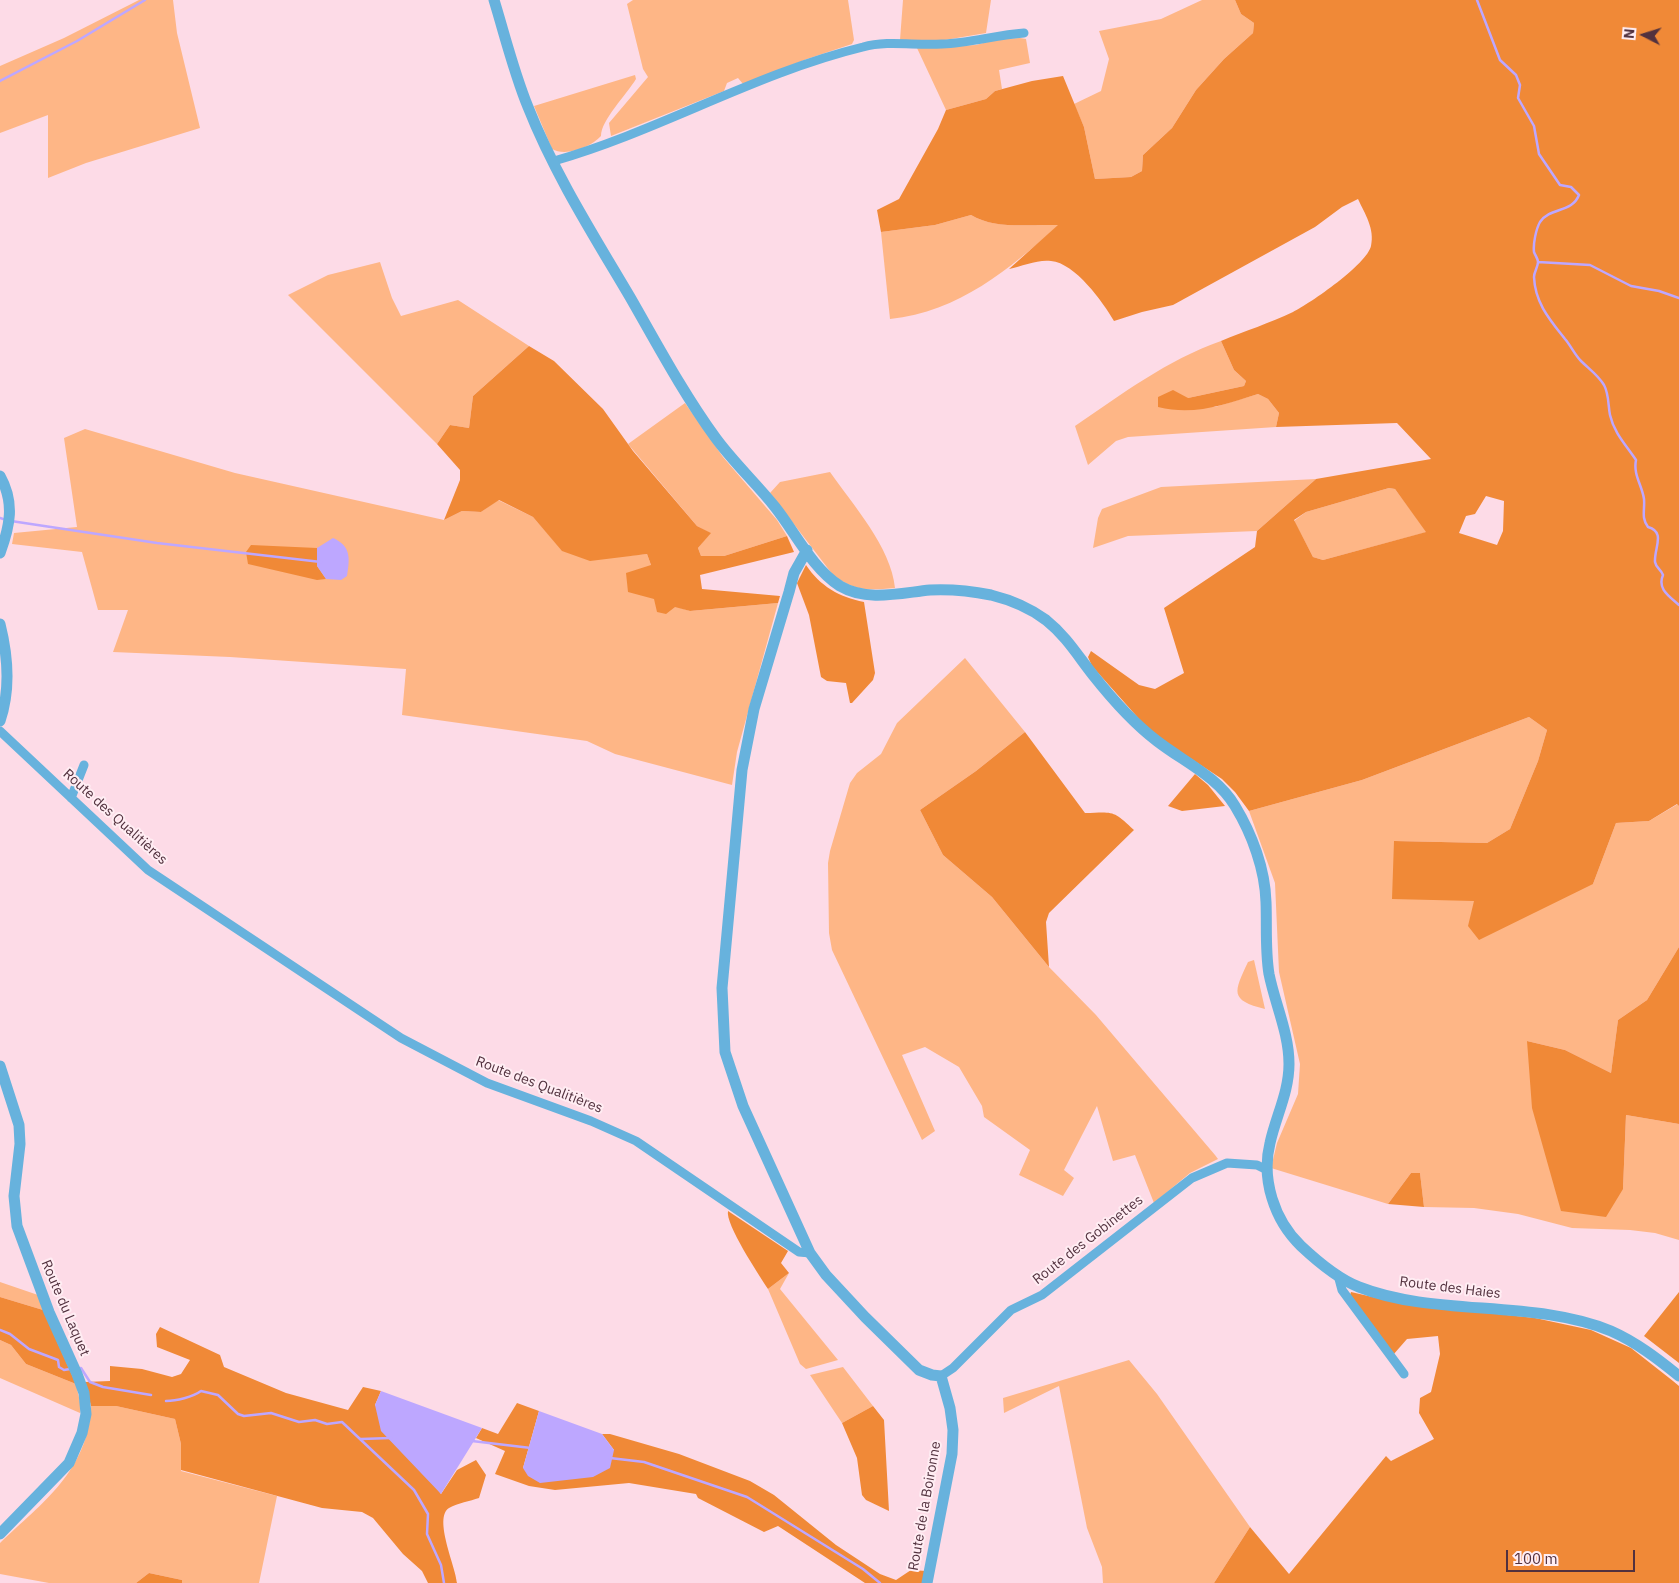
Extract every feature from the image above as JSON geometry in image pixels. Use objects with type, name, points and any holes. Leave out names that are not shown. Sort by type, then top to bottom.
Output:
[{"type":"street","points":[[494,0],[524,97],[554,161],[616,274],[702,418],[721,446],[784,518],[831,580],[853,592],[878,595],[931,590],[962,590],[998,597],[1027,608],[1062,635],[1116,703],[1140,727],[1210,778],[1228,796],[1246,825],[1261,866],[1266,897],[1268,966],[1288,1050],[1287,1087],[1271,1137],[1266,1170]]},
{"type":"street","points":[[554,161],[686,112],[771,77],[863,46],[943,44],[996,35],[1024,33]]},
{"type":"street","points":[[0,476],[5,485],[10,508],[9,527],[0,553]]},
{"type":"street","points":[[807,550],[794,573],[748,739],[736,819],[722,1008],[724,1046],[735,1084],[810,1253],[826,1275],[858,1310],[919,1370],[941,1376]]},
{"type":"street","points":[[0,721],[7,668],[1,629]]},
{"type":"street","name":"Route des Qualitières","points":[[0,731],[148,870],[401,1038],[487,1083],[624,1134],[651,1150],[799,1252],[810,1253]]},
{"type":"street","points":[[71,798],[84,764]]},
{"type":"street","name":"Route du Laquet","points":[[0,1066],[19,1125],[20,1144],[14,1196],[17,1226],[49,1312],[84,1393],[86,1414],[74,1452],[62,1472],[0,1534]]},
{"type":"street","name":"Route des Gobinettes","points":[[941,1376],[953,1368],[1011,1310],[1042,1295],[1192,1178],[1227,1163],[1257,1165],[1266,1170]]},
{"type":"street","name":"Route des Haies","points":[[1266,1170],[1275,1209],[1287,1230],[1305,1250],[1338,1276],[1362,1289],[1390,1296],[1520,1312],[1586,1323],[1611,1331],[1633,1343],[1679,1376]]},
{"type":"street","points":[[1338,1276],[1342,1290],[1404,1374]]},
{"type":"street","name":"Route de la Boironne","points":[[927,1583],[953,1438],[950,1408],[941,1376]]},
{"type":"shaded area","points":[[139,0],[173,0],[177,33],[200,128],[86,163],[48,178],[48,115],[0,133],[0,66],[64,38]]},
{"type":"shaded area","points":[[633,0],[848,0],[854,40],[852,44],[743,84],[738,78],[727,83],[724,91],[611,136],[609,123],[648,77],[643,69],[627,4]]},
{"type":"shaded area","points":[[903,0],[991,0],[986,33],[945,40],[900,40]]},
{"type":"shaded area","points":[[1202,0],[1235,0],[1241,14],[1254,23],[1253,33],[1224,59],[1196,90],[1172,128],[1143,155],[1142,171],[1131,177],[1095,179],[1084,127],[1074,104],[1101,91],[1109,59],[1099,31],[1161,19]]},
{"type":"shaded area","points":[[1235,0],[1679,0],[1679,806],[1677,804],[1649,821],[1616,823],[1593,884],[1479,940],[1468,926],[1474,901],[1392,899],[1394,841],[1487,843],[1510,829],[1538,761],[1547,730],[1529,717],[1362,780],[1249,811],[1235,792],[1222,779],[1158,737],[1140,720],[1092,666],[1088,657],[1091,651],[1139,685],[1155,689],[1184,673],[1164,608],[1255,547],[1257,531],[1316,479],[1431,459],[1397,423],[1276,427],[1279,413],[1268,399],[1258,394],[1196,410],[1158,407],[1158,397],[1173,390],[1188,398],[1244,386],[1246,381],[1234,370],[1221,341],[1293,312],[1325,292],[1360,263],[1371,246],[1372,234],[1369,222],[1358,199],[1342,207],[1315,227],[1173,305],[1114,321],[1103,304],[1079,276],[1060,263],[1041,261],[1009,269],[1058,225],[991,223],[971,215],[935,225],[881,232],[877,210],[899,199],[938,129],[946,110],[986,99],[995,91],[1032,81],[1063,76],[1084,127],[1095,179],[1131,177],[1142,171],[1143,155],[1172,128],[1196,90],[1224,59],[1253,33],[1254,23],[1241,14]],"holes":[[[1389,488],[1395,489],[1426,532],[1323,560],[1313,557],[1294,520],[1306,512]],[[1486,496],[1504,501],[1503,531],[1497,545],[1459,533],[1466,516],[1475,514]]]},
{"type":"shaded area","points":[[998,39],[1026,39],[1030,63],[999,70],[1002,89],[995,91],[986,99],[946,110],[917,48],[976,45]]},
{"type":"shaded area","points":[[635,75],[636,79],[605,122],[601,136],[597,140],[578,150],[564,152],[552,149],[534,106]]},
{"type":"shaded area","points":[[971,215],[991,223],[1059,225],[1002,272],[961,298],[915,315],[890,319],[881,232],[935,225]]},
{"type":"shaded area","points":[[380,262],[392,298],[401,316],[458,300],[529,346],[473,396],[469,428],[450,425],[437,444],[288,295],[328,275]]},
{"type":"shaded area","points":[[1221,341],[1234,370],[1246,381],[1244,386],[1188,398],[1158,397],[1215,407],[1258,394],[1268,399],[1279,413],[1276,427],[1128,437],[1116,441],[1088,465],[1075,426],[1163,368]]},
{"type":"shaded area","points":[[529,346],[554,361],[603,409],[633,451],[697,526],[711,533],[698,548],[701,556],[724,556],[787,536],[794,552],[700,575],[702,589],[780,596],[778,603],[690,611],[675,607],[666,614],[657,612],[654,599],[628,592],[626,573],[651,565],[647,554],[590,561],[562,551],[533,517],[499,500],[481,512],[462,511],[444,520],[460,480],[460,470],[437,444],[450,425],[469,428],[473,396]]},
{"type":"shaded area","points":[[685,403],[723,457],[777,520],[787,536],[724,556],[701,556],[698,548],[710,533],[697,526],[628,444]]},
{"type":"shaded area","points":[[85,429],[235,473],[444,520],[462,511],[481,512],[498,500],[533,517],[563,551],[625,556],[647,554],[651,565],[654,599],[690,611],[778,603],[737,752],[732,785],[615,754],[587,741],[402,715],[406,669],[230,657],[113,652],[128,610],[98,610],[82,552],[12,544],[14,533],[77,527],[64,438]]},
{"type":"shaded area","points":[[830,472],[860,512],[879,542],[892,573],[895,588],[862,589],[841,581],[833,575],[770,493],[780,482]]},
{"type":"shaded area","points":[[1316,479],[1257,531],[1128,536],[1093,548],[1098,518],[1102,509],[1161,487]]},
{"type":"shaded area","points":[[1389,488],[1395,489],[1427,532],[1323,560],[1313,557],[1294,521],[1306,512]]},
{"type":"shaded area","points":[[333,538],[343,545],[349,558],[347,576],[341,580],[326,579],[317,566],[317,548]]},
{"type":"shaded area","points":[[251,545],[317,548],[317,566],[326,579],[317,580],[248,564],[246,552]]},
{"type":"shaded area","points":[[806,565],[817,579],[831,590],[864,602],[875,673],[873,680],[852,703],[850,703],[846,683],[827,681],[821,677],[809,615],[797,583]]},
{"type":"shaded area","points":[[965,658],[1025,732],[976,771],[920,810],[943,855],[992,897],[1049,967],[1096,1015],[1218,1159],[1190,1173],[1154,1203],[1135,1155],[1113,1161],[1097,1106],[1064,1170],[1074,1178],[1063,1196],[1019,1175],[1030,1150],[984,1117],[982,1106],[959,1067],[925,1047],[902,1055],[935,1131],[922,1140],[832,950],[829,933],[828,863],[850,783],[857,773],[881,754],[897,723]]},
{"type":"shaded area","points":[[1529,717],[1547,730],[1538,761],[1510,829],[1487,843],[1394,841],[1593,884],[1616,823],[1649,821],[1678,804],[1679,947],[1647,1000],[1618,1020],[1611,1073],[1565,1050],[1527,1041],[1623,1189],[1626,1115],[1679,1124],[1679,1240],[1655,1233],[1630,1230],[1572,1228],[1518,1214],[1474,1208],[1424,1207],[1420,1173],[1411,1173],[1388,1204],[1271,1168],[1277,1143],[1298,1094],[1300,1064],[1279,972],[1275,883],[1249,811],[1362,780]]},
{"type":"shaded area","points":[[1025,732],[1085,813],[1102,812],[1112,814],[1122,819],[1134,830],[1049,913],[1046,922],[1049,967],[992,897],[943,855],[920,810],[976,771]]},
{"type":"shaded area","points":[[1195,774],[1208,785],[1225,806],[1182,811],[1168,806]]},
{"type":"shaded area","points":[[1679,947],[1679,1124],[1626,1115],[1623,1189],[1606,1217],[1561,1211],[1532,1108],[1527,1041],[1565,1050],[1611,1073],[1618,1020],[1647,1000]]},
{"type":"shaded area","points":[[1254,960],[1265,1009],[1245,1002],[1238,993],[1240,981],[1248,962]]},
{"type":"shaded area","points":[[1411,1173],[1420,1173],[1424,1207],[1388,1204]]},
{"type":"shaded area","points":[[728,1211],[788,1251],[781,1263],[789,1273],[768,1289],[737,1238],[728,1218]]},
{"type":"shaded area","points":[[789,1273],[780,1289],[838,1360],[806,1369],[800,1364],[768,1289]]},
{"type":"shaded area","points":[[0,1282],[38,1295],[43,1310],[0,1297]]},
{"type":"shaded area","points":[[1351,1292],[1403,1304],[1535,1318],[1591,1330],[1631,1348],[1679,1386],[1679,1583],[1214,1583],[1250,1527],[1289,1574],[1386,1456],[1391,1461],[1434,1439],[1419,1413],[1420,1398],[1431,1392],[1440,1354],[1438,1336],[1407,1339],[1393,1355],[1349,1298]]},
{"type":"shaded area","points":[[1679,1292],[1679,1363],[1644,1336]]},
{"type":"shaded area","points":[[0,1297],[43,1310],[76,1384],[26,1364],[11,1345],[0,1340]]},
{"type":"shaded area","points":[[160,1327],[220,1355],[224,1367],[286,1393],[348,1410],[363,1387],[381,1391],[375,1405],[441,1494],[457,1470],[476,1460],[486,1475],[479,1498],[449,1508],[445,1513],[443,1522],[457,1583],[428,1583],[422,1571],[403,1554],[373,1518],[362,1512],[322,1508],[181,1470],[181,1444],[175,1419],[116,1406],[91,1406],[85,1382],[110,1381],[110,1366],[142,1369],[172,1377],[181,1374],[190,1360],[157,1347],[156,1334]]},
{"type":"shaded area","points":[[0,1340],[11,1345],[26,1364],[76,1384],[80,1402],[80,1413],[0,1378]]},
{"type":"shaded area","points":[[1129,1360],[1157,1394],[1250,1527],[1214,1583],[1103,1583],[1102,1567],[1087,1528],[1059,1386],[1004,1413],[1003,1398]]},
{"type":"shaded area","points":[[843,1367],[873,1406],[842,1423],[810,1375]]},
{"type":"shaded area","points":[[381,1391],[482,1428],[441,1494],[381,1431],[375,1405]]},
{"type":"shaded area","points":[[517,1403],[539,1411],[523,1468],[614,1450],[602,1434],[610,1434],[679,1454],[750,1481],[774,1495],[836,1545],[880,1574],[896,1580],[911,1570],[926,1571],[923,1583],[865,1583],[778,1526],[764,1532],[698,1498],[696,1494],[629,1483],[555,1490],[529,1486],[495,1474],[505,1451],[476,1438],[482,1428],[498,1434]]},
{"type":"shaded area","points":[[91,1406],[116,1406],[175,1419],[181,1444],[181,1471],[277,1496],[259,1583],[182,1583],[182,1580],[149,1573],[136,1583],[49,1583],[0,1574],[0,1543],[47,1499],[72,1467],[82,1449],[88,1429]]},
{"type":"shaded area","points":[[873,1406],[884,1420],[889,1511],[866,1500],[862,1495],[857,1458],[842,1423]]},
{"type":"shaded area","points":[[539,1411],[602,1434],[614,1450],[610,1468],[593,1477],[540,1483],[528,1476],[523,1468]]},
{"type":"shaded area","points":[[149,1573],[182,1580],[182,1583],[136,1583]]},
{"type":"waterway","points":[[0,81],[77,41],[145,0]]},
{"type":"waterway","points":[[1477,0],[1500,60],[1516,75],[1520,85],[1518,98],[1534,126],[1539,154],[1560,185],[1571,187],[1579,195],[1571,205],[1549,214],[1540,222],[1535,237],[1534,249],[1538,260],[1534,277],[1537,295],[1544,311],[1579,359],[1599,378],[1606,388],[1614,428],[1636,460],[1637,475],[1644,499],[1645,520],[1648,527],[1657,533],[1658,541],[1655,562],[1663,575],[1663,588],[1679,605]]},
{"type":"waterway","points":[[1538,262],[1590,265],[1631,286],[1659,291],[1679,298]]},
{"type":"waterway","points":[[0,518],[6,520]]},
{"type":"waterway","points":[[11,521],[157,543],[321,562]]},
{"type":"waterway","points":[[0,1330],[10,1334],[29,1349],[58,1360],[59,1367],[64,1370],[70,1369]]},
{"type":"waterway","points":[[78,1369],[81,1368],[90,1382],[103,1387],[151,1395]]},
{"type":"waterway","points":[[166,1401],[184,1398],[201,1391],[218,1395],[238,1414],[244,1416],[271,1413],[299,1422],[315,1420],[327,1424],[342,1422],[414,1490],[428,1514],[427,1534],[441,1565],[444,1583]]},
{"type":"waterway","points":[[361,1439],[391,1438]]},
{"type":"waterway","points":[[472,1441],[531,1448]]},
{"type":"waterway","points":[[610,1458],[644,1462],[747,1497],[863,1569],[880,1583]]}]
